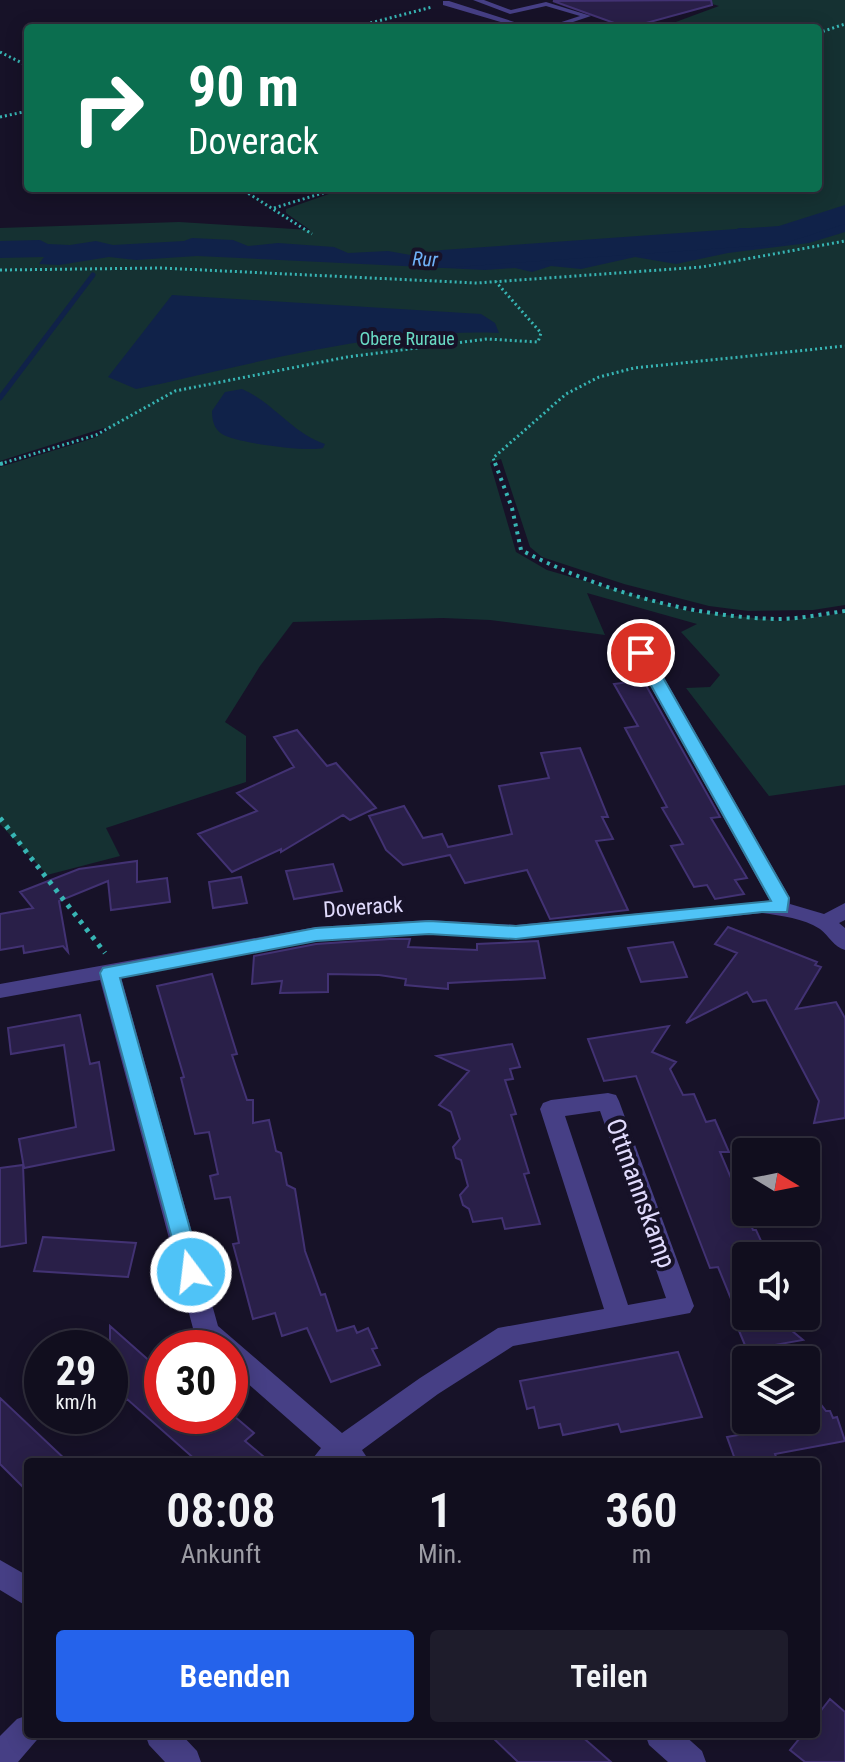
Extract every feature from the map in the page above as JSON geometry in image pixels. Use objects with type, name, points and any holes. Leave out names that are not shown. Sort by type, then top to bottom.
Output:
[{"type":"street","points":[[641,653],[780,898],[780,908]]},
{"type":"street","name":"Doverack","points":[[0,991],[316,934],[429,927],[516,932],[762,906],[803,913],[825,923]]},
{"type":"street","points":[[845,910],[825,923],[845,943]]},
{"type":"street","points":[[114,972],[206,1330]]},
{"type":"street","name":"Ottmannskamp","points":[[340,1457],[507,1336],[619,1317],[681,1306],[608,1101],[551,1109],[619,1317]]},
{"type":"street","points":[[248,1369],[340,1457]]},
{"type":"street","points":[[0,1573],[24,1590]]},
{"type":"street","points":[[0,1758],[24,1734]]},
{"type":"street","points":[[164,1738],[186,1762]]},
{"type":"street","points":[[664,1738],[691,1762]]},
{"type":"lane","points":[[446,3],[456,0]]},
{"type":"lane","points":[[477,0],[510,12],[546,4],[587,16],[560,24]]},
{"type":"lane","points":[[446,3],[516,24]]},
{"type":"path","points":[[366,24],[446,3]]},
{"type":"path","points":[[822,32],[845,24]]},
{"type":"path","points":[[0,52],[24,64]]},
{"type":"path","points":[[0,117],[24,112]]},
{"type":"path","points":[[247,192],[312,234]]},
{"type":"path","points":[[273,208],[326,192]]},
{"type":"path","points":[[0,270],[161,268],[362,280],[496,282],[702,267],[845,241]]},
{"type":"path","points":[[0,464],[96,435],[175,391],[376,353],[487,339],[538,342],[541,333],[496,282]]},
{"type":"path","points":[[845,346],[634,368],[599,377],[566,394],[493,458],[512,508],[521,550],[550,567],[669,603],[734,615],[780,619],[845,611]]},
{"type":"path","points":[[0,818],[114,972]]},
{"type":"green space","name":"Obere Ruraue","points":[[698,0],[845,0],[845,605],[813,610],[748,611],[709,606],[624,584],[542,557],[530,547],[501,459],[490,463],[516,552],[547,570],[689,611],[782,621],[845,613],[845,785],[769,796],[686,688],[710,687],[720,675],[681,632],[697,624],[587,593],[605,635],[490,620],[443,618],[293,622],[260,666],[225,722],[246,736],[246,782],[106,828],[120,856],[47,875],[0,824],[0,467],[94,438],[110,429],[104,428],[0,461],[0,228],[179,222],[310,230],[286,213],[286,209],[335,192],[822,192],[822,24],[673,23],[719,6]]},
{"type":"water","points":[[845,212],[845,232],[809,243],[728,253],[676,264],[635,257],[581,269],[551,266],[532,272],[515,268],[485,270],[197,256],[136,260],[109,257],[59,265],[39,264],[44,257],[0,258],[0,241],[40,240],[48,244],[70,245],[96,241],[113,245],[192,238],[233,240],[248,246],[278,243],[334,247],[348,253],[388,251],[416,256],[488,253],[535,257],[723,236],[739,228],[777,228]]},
{"type":"water","points":[[172,295],[481,314],[495,323],[499,333],[407,336],[362,342],[136,389],[108,377]]},
{"type":"water","points":[[242,389],[303,433],[325,444],[323,448],[272,446],[222,434],[214,424],[212,411],[225,392]]},
{"type":"building","points":[[711,0],[712,5],[643,24],[617,24],[553,1]]},
{"type":"building","points":[[643,680],[720,817],[711,818],[747,878],[735,880],[744,894],[715,899],[707,885],[694,887],[671,846],[683,844],[662,808],[667,807],[625,728],[638,726],[614,684]]},
{"type":"building","points":[[297,730],[327,766],[336,763],[376,808],[350,820],[343,815],[281,852],[281,849],[232,872],[198,834],[257,811],[237,793],[294,767],[274,737]]},
{"type":"building","points":[[580,748],[608,817],[602,817],[613,839],[596,841],[628,910],[550,919],[527,870],[465,883],[450,855],[403,865],[386,850],[369,816],[404,806],[423,838],[442,834],[448,847],[512,834],[499,786],[549,778],[541,753]]},
{"type":"building","points":[[137,861],[137,882],[167,878],[170,902],[111,910],[108,881],[59,901],[68,952],[63,946],[24,953],[23,946],[0,950],[0,914],[33,908],[20,892],[79,869]]},
{"type":"building","points":[[333,864],[342,891],[294,899],[286,871]]},
{"type":"building","points":[[241,877],[247,903],[213,908],[209,882]]},
{"type":"building","points":[[728,927],[817,962],[815,965],[821,967],[796,1009],[836,1002],[845,1018],[845,1118],[814,1123],[819,1101],[766,1000],[753,1002],[747,992],[686,1023],[737,953],[715,944]]},
{"type":"building","points":[[410,939],[408,947],[477,950],[477,944],[538,941],[545,978],[448,983],[448,989],[405,985],[406,979],[379,975],[328,974],[328,992],[280,993],[282,981],[252,984],[254,956],[316,944]]},
{"type":"building","points":[[673,942],[687,977],[641,982],[628,948]]},
{"type":"building","points":[[212,974],[237,1054],[232,1055],[247,1100],[253,1100],[253,1123],[269,1120],[276,1151],[281,1153],[287,1185],[295,1189],[305,1251],[321,1295],[325,1294],[337,1331],[354,1326],[357,1333],[368,1328],[377,1348],[372,1349],[380,1365],[331,1382],[307,1328],[282,1336],[275,1313],[253,1319],[233,1244],[239,1243],[230,1197],[215,1199],[210,1176],[218,1174],[209,1132],[195,1134],[181,1078],[184,1077],[157,986]]},
{"type":"building","points":[[80,1015],[90,1064],[99,1062],[114,1150],[24,1168],[19,1139],[76,1127],[64,1045],[11,1054],[8,1028]]},
{"type":"building","points":[[669,1026],[652,1052],[676,1062],[670,1069],[683,1095],[694,1094],[706,1122],[715,1120],[729,1152],[720,1152],[732,1180],[732,1226],[751,1226],[762,1242],[732,1242],[732,1301],[718,1267],[710,1268],[636,1076],[604,1081],[588,1039]]},
{"type":"building","points":[[512,1044],[520,1067],[510,1069],[513,1079],[505,1080],[516,1114],[511,1115],[529,1173],[524,1174],[540,1224],[505,1229],[502,1218],[473,1222],[469,1209],[463,1205],[460,1195],[468,1186],[461,1160],[456,1158],[453,1147],[460,1139],[451,1112],[439,1105],[469,1071],[437,1056]]},
{"type":"building","points":[[23,1165],[26,1243],[0,1247],[0,1168]]},
{"type":"building","points":[[43,1237],[136,1243],[128,1277],[34,1271]]},
{"type":"building","points":[[739,1330],[791,1330],[803,1340],[769,1346],[745,1346]]},
{"type":"building","points":[[128,1342],[144,1356],[144,1414],[128,1400]]},
{"type":"building","points":[[678,1352],[702,1417],[621,1432],[618,1424],[563,1435],[560,1424],[539,1428],[534,1407],[527,1409],[520,1381]]},
{"type":"building","points":[[0,1398],[24,1421],[24,1434],[38,1434],[64,1458],[24,1458],[24,1488],[0,1464]]},
{"type":"building","points":[[820,1403],[833,1418],[837,1417],[845,1441],[775,1454],[776,1458],[735,1458],[727,1437],[744,1434],[820,1434]]},
{"type":"building","points":[[248,1428],[254,1433],[245,1441],[265,1458],[193,1458],[166,1434],[248,1434]]},
{"type":"building","points":[[830,1699],[845,1712],[845,1762],[805,1762],[790,1750],[800,1738],[820,1738],[820,1712]]},
{"type":"building","points":[[493,1738],[584,1738],[611,1762],[518,1762]]},
{"type":"waterway","name":"Rur","points":[[442,259],[782,235],[845,214]]},
{"type":"waterway","points":[[0,398],[93,275]]},
{"type":"route","points":[[191,1272],[109,973],[316,934],[429,927],[516,932],[762,906],[780,908],[780,898],[641,653]]}]
